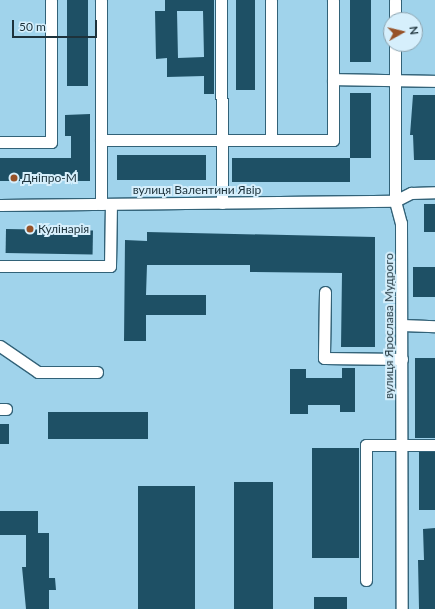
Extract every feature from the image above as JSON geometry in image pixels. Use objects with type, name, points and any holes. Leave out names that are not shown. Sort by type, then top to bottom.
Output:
[{"type":"street","points":[[0,142],[51,142],[51,0]]},
{"type":"street","points":[[0,266],[110,266],[101,140],[101,0]]},
{"type":"street","points":[[221,0],[222,203]]},
{"type":"street","points":[[271,0],[271,140]]},
{"type":"street","points":[[101,140],[333,140],[333,0]]},
{"type":"street","points":[[395,0],[395,12]]},
{"type":"street","name":"вулиця Ярослава Мудрого","points":[[395,52],[395,201],[402,223],[402,609]]},
{"type":"street","points":[[332,79],[435,81]]},
{"type":"street","points":[[395,201],[411,192],[435,192]]},
{"type":"street","name":"вулиця Валентини Явір","points":[[0,205],[395,201]]},
{"type":"street","points":[[325,292],[324,358],[402,359]]},
{"type":"street","points":[[402,325],[435,326]]},
{"type":"street","points":[[0,346],[38,372],[97,372]]},
{"type":"street","points":[[366,580],[366,445],[435,445]]},
{"type":"building","points":[[67,0],[88,0],[88,86],[67,86]]},
{"type":"building","points":[[165,0],[214,0],[214,94],[204,94],[204,76],[167,77],[167,58],[156,59],[155,11],[165,11]],"holes":[[[177,11],[203,11],[204,57],[178,58]]]},
{"type":"building","points":[[236,0],[255,0],[255,90],[236,90]]},
{"type":"building","points":[[350,0],[371,0],[371,62],[350,62]]},
{"type":"building","points":[[350,93],[371,93],[371,158],[350,158]]},
{"type":"building","points":[[413,95],[435,95],[435,160],[414,160],[413,135],[410,135]]},
{"type":"building","points":[[90,114],[90,181],[0,181],[0,158],[71,158],[71,136],[65,136],[65,115]]},
{"type":"building","points":[[117,155],[206,155],[206,180],[117,180]]},
{"type":"building","points":[[232,158],[350,158],[350,182],[232,182]]},
{"type":"building","points":[[424,204],[435,204],[435,232],[424,232]]},
{"type":"building","points":[[6,229],[93,231],[93,255],[6,253]]},
{"type":"building","points":[[147,232],[375,237],[375,347],[341,347],[342,273],[250,272],[250,265],[147,265],[146,295],[206,295],[206,315],[146,315],[146,341],[124,341],[125,240],[147,241]]},
{"type":"building","points":[[413,267],[435,267],[435,297],[413,297]]},
{"type":"building","points":[[415,358],[435,358],[435,438],[415,438]]},
{"type":"building","points":[[342,368],[355,368],[355,412],[340,412],[340,405],[308,405],[308,414],[290,414],[290,369],[306,369],[306,378],[342,378]]},
{"type":"building","points":[[48,412],[148,412],[148,439],[48,439]]},
{"type":"building","points":[[0,424],[9,424],[9,444],[0,444]]},
{"type":"building","points":[[312,448],[359,448],[359,558],[312,558]]},
{"type":"building","points":[[419,452],[435,452],[435,510],[419,510]]},
{"type":"building","points":[[234,482],[273,482],[273,609],[234,609]]},
{"type":"building","points":[[138,486],[195,486],[195,609],[138,609]]},
{"type":"building","points":[[0,511],[38,511],[38,533],[49,533],[49,578],[55,578],[56,590],[49,590],[49,609],[26,609],[22,567],[26,567],[26,535],[0,535]]},
{"type":"building","points":[[435,528],[435,609],[419,609],[418,560],[424,560],[423,529]]},
{"type":"building","points":[[314,597],[347,597],[347,609],[314,609]]},
{"type":"place","name":"Дніпро-М","points":[[14,178]]},
{"type":"place","name":"Кулінарія","points":[[30,229]]}]
